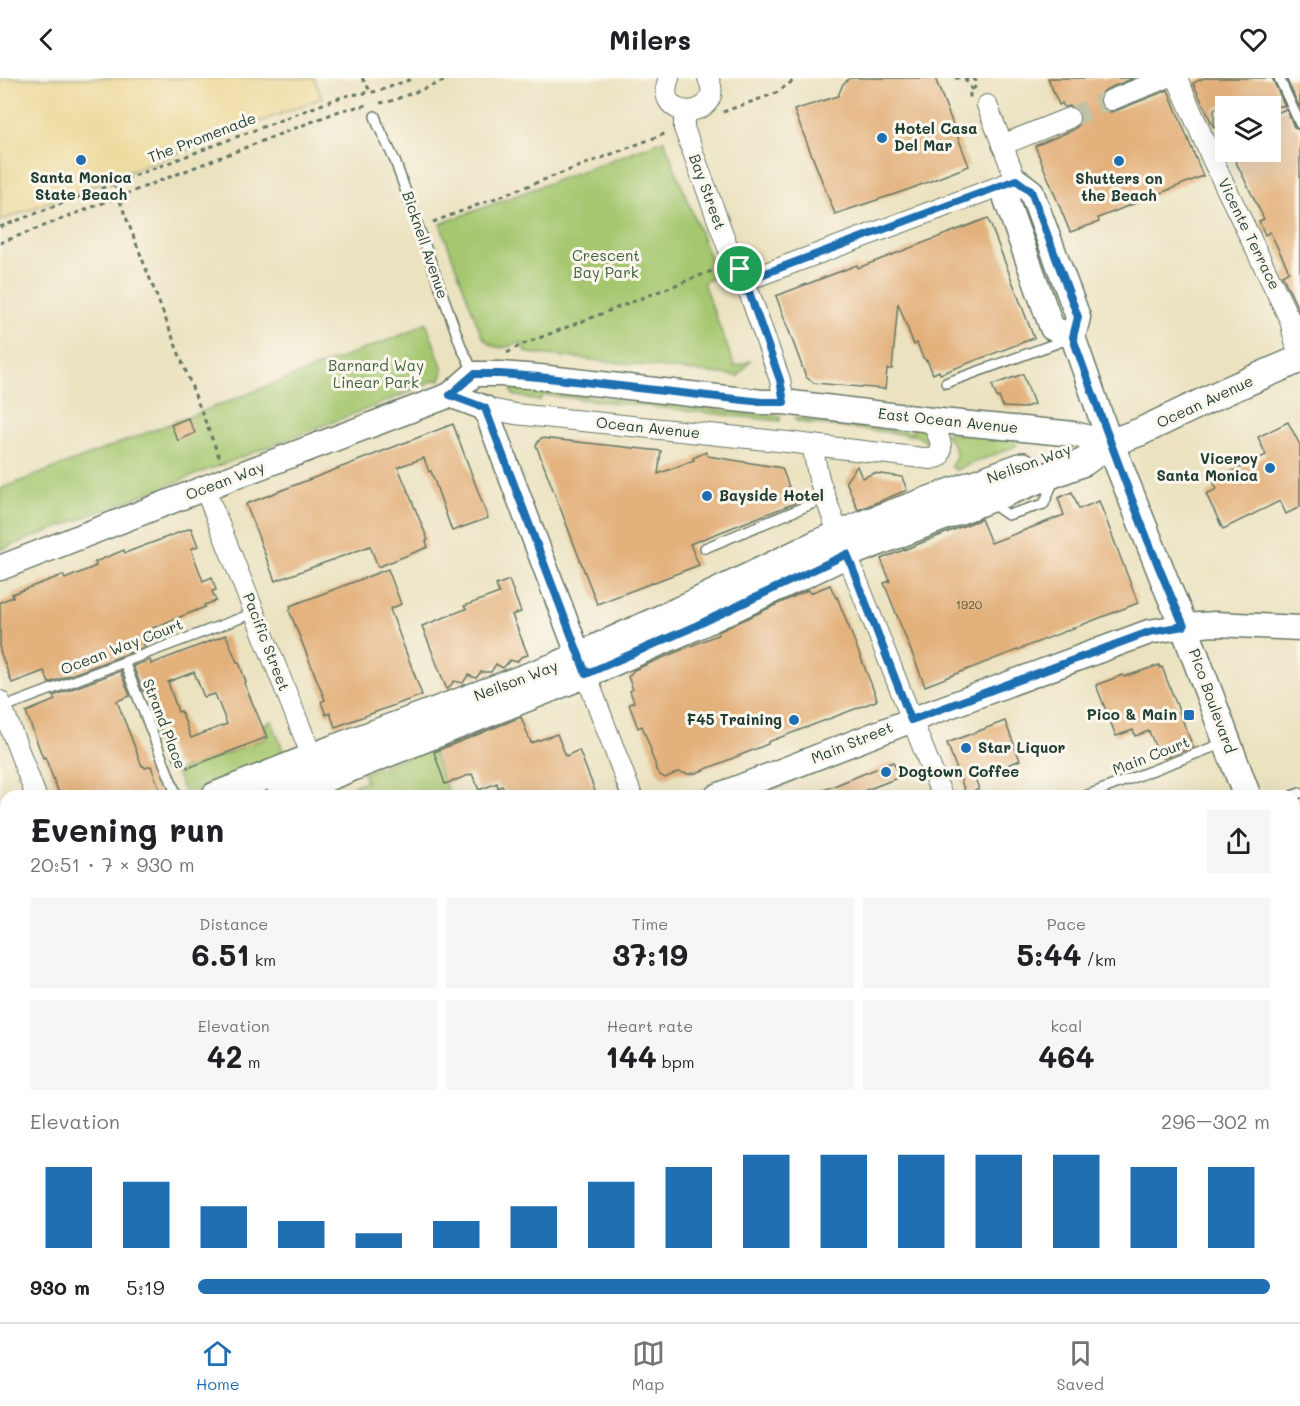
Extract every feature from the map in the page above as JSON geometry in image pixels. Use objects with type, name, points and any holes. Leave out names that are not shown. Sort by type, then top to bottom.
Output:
[{"type":"main road","name":"Ocean Avenue","points":[[1110,443],[1140,432],[1300,359]]},
{"type":"main road","name":"Neilson Way","points":[[843,544],[987,499],[1084,462],[1110,443]]},
{"type":"main road","name":"Neilson Way","points":[[292,790],[317,777],[583,666],[691,628],[843,544],[869,522],[1078,446],[1110,443]]},
{"type":"main road","name":"Pico Boulevard","points":[[1110,443],[1184,626],[1245,790]]},
{"type":"main road","name":"Neilson Way","points":[[247,790],[317,777]]},
{"type":"street","points":[[669,78],[666,84],[668,99],[672,105],[684,112],[699,109],[710,98],[711,83],[708,78]]},
{"type":"street","points":[[1111,100],[1166,78]]},
{"type":"street","name":"Vicente Terrace","points":[[1177,78],[1213,161],[1290,320],[1300,359]]},
{"type":"street","name":"Pico Boulevard","points":[[987,105],[1016,180],[1031,191],[1078,317],[1073,337],[1110,443]]},
{"type":"street","name":"Bay Street","points":[[684,112],[684,128],[731,256],[749,279],[780,380],[784,402]]},
{"type":"street","points":[[1002,144],[1069,118]]},
{"type":"street","points":[[749,279],[1016,180]]},
{"type":"street","points":[[1016,180],[1006,199],[1052,328],[1073,337]]},
{"type":"street","points":[[1031,270],[1057,260]]},
{"type":"street","points":[[474,374],[539,377],[762,402],[784,402]]},
{"type":"street","name":"Ocean Way","points":[[0,568],[450,395],[474,374]]},
{"type":"street","points":[[450,395],[485,408],[630,790]]},
{"type":"street","name":"East Ocean Avenue","points":[[784,402],[1074,434],[1110,443]]},
{"type":"street","name":"Ocean Avenue","points":[[485,408],[515,414],[931,459],[939,456],[942,450],[931,420]]},
{"type":"street","points":[[812,445],[819,479],[843,544],[940,790]]},
{"type":"street","name":"Pacific Street","points":[[205,489],[317,777]]},
{"type":"street","name":"Main Street","points":[[732,790],[911,720],[1149,632],[1184,626],[1216,624],[1300,628]]},
{"type":"street","points":[[1,704],[34,790]]},
{"type":"lane","points":[[1279,78],[1300,124]]},
{"type":"lane","name":"Bicknell Avenue","points":[[375,116],[393,154],[462,349],[474,374]]},
{"type":"lane","points":[[946,383],[1073,337]]},
{"type":"lane","points":[[705,548],[826,498]]},
{"type":"lane","name":"Ocean Way Court","points":[[1,704],[15,704],[254,613]]},
{"type":"lane","name":"Strand Place","points":[[124,662],[175,790]]},
{"type":"lane","name":"Main Court","points":[[1102,790],[1227,742]]},
{"type":"path","points":[[362,78],[371,92]]},
{"type":"path","name":"The Promenade","points":[[0,227],[344,96],[388,88],[414,78]]},
{"type":"path","points":[[0,243],[342,110],[391,101],[452,78]]},
{"type":"path","points":[[717,114],[776,93],[797,78]]},
{"type":"path","points":[[955,78],[976,81],[976,86],[969,96],[970,99],[987,105]]},
{"type":"path","points":[[964,79],[972,90]]},
{"type":"path","points":[[433,222],[669,132]]},
{"type":"path","points":[[114,184],[221,463]]},
{"type":"path","points":[[506,354],[521,345],[717,269]]},
{"type":"green space","name":"Crescent Bay Park","points":[[664,140],[717,276],[703,283],[735,367],[750,361],[739,376],[529,353],[525,351],[521,342],[509,347],[499,347],[485,340],[440,224]]},
{"type":"green space","name":"Barnard Way Linear Park","points":[[426,322],[443,369],[441,380],[435,380],[395,398],[0,550],[0,489],[409,332]]},
{"type":"green space","points":[[511,388],[780,416],[780,421],[544,395],[539,401],[513,395]]},
{"type":"green space","points":[[795,418],[913,432],[914,425],[927,432],[933,447],[931,450],[921,450],[927,443],[918,436],[798,422]]},
{"type":"green space","points":[[944,433],[1015,437],[1016,446],[955,470],[951,466],[956,456],[955,448]]},
{"type":"green space","points":[[272,721],[283,750],[279,760],[198,790],[183,790],[177,775],[182,768],[187,766],[188,768],[241,748],[241,745],[252,741],[253,743],[267,738],[263,725]]},
{"type":"green space","points":[[431,748],[448,790],[350,790],[349,788],[366,781],[363,773]]},
{"type":"sand","name":"Santa Monica State Beach","points":[[0,78],[314,78],[322,98],[0,221]]},
{"type":"building","name":"Hotel Casa Del Mar","points":[[850,78],[935,78],[969,166],[835,214],[794,110],[838,96],[843,84]]},
{"type":"building","name":"Shutters on the Beach","points":[[1048,78],[1134,78],[1101,93],[1100,105],[1104,110],[1110,112],[1168,90],[1203,176],[1098,218],[1099,222],[1070,232],[1035,146],[1073,130],[1079,125],[1081,119],[1076,108],[1064,107],[1062,103],[1059,105]]},
{"type":"building","points":[[1204,78],[1272,78],[1280,96],[1215,96],[1214,128],[1193,83]]},
{"type":"building","points":[[1286,78],[1300,78],[1300,108]]},
{"type":"building","points":[[1286,109],[1294,127],[1300,131],[1300,313],[1282,275],[1289,271],[1270,232],[1265,235],[1259,221],[1264,219],[1236,162],[1281,162],[1281,111]]},
{"type":"building","points":[[988,218],[1034,338],[940,374],[939,371],[933,374],[917,343],[914,345],[898,303],[892,369],[887,369],[885,389],[814,383],[806,377],[776,296],[857,265],[858,268]]},
{"type":"building","points":[[1023,374],[1034,404],[1023,408],[1003,407],[992,385]]},
{"type":"building","points":[[188,418],[195,433],[178,441],[171,425]]},
{"type":"building","name":"Viceroy Santa Monica","points":[[1288,422],[1300,445],[1300,507],[1286,514],[1280,501],[1223,529],[1206,494],[1217,489],[1213,481],[1266,455],[1258,437]]},
{"type":"building","points":[[453,424],[488,518],[452,531],[431,471],[429,472],[424,458],[398,467],[428,540],[426,541],[428,547],[378,567],[370,546],[275,581],[246,504]]},
{"type":"building","points":[[541,438],[661,451],[658,474],[694,460],[693,458],[706,452],[708,456],[782,468],[795,503],[690,544],[699,565],[597,604],[536,445]]},
{"type":"building","points":[[857,466],[862,478],[874,473],[902,477],[907,490],[858,510],[846,481]]},
{"type":"building","points":[[1072,492],[1079,509],[1099,501],[1138,603],[925,686],[884,583],[890,581],[881,559],[981,519],[991,543],[1064,515],[1058,498]]},
{"type":"building","points":[[191,528],[198,546],[191,549],[203,581],[212,577],[216,590],[212,591],[216,601],[150,629],[153,636],[142,640],[145,647],[49,683],[44,671],[12,683],[0,651],[0,602],[13,597],[12,594],[63,575],[65,579],[96,566],[95,562],[124,550],[125,553]]},
{"type":"building","points":[[388,569],[401,604],[390,609],[422,695],[335,727],[330,713],[326,715],[321,702],[325,700],[289,610],[290,606]]},
{"type":"building","points":[[509,580],[521,612],[512,615],[528,655],[521,657],[517,662],[510,660],[503,668],[496,664],[491,672],[481,672],[476,678],[468,675],[463,683],[454,681],[447,690],[422,626],[466,609],[464,606],[499,593],[496,585]]},
{"type":"building","points":[[830,585],[837,597],[876,701],[768,742],[768,744],[696,773],[678,772],[665,778],[660,775],[656,770],[642,726],[638,728],[629,704],[634,702],[630,691],[633,689],[628,677],[634,670],[719,634],[718,632],[808,590],[810,593]]},
{"type":"building","points":[[226,635],[237,662],[239,662],[246,682],[244,683],[267,737],[188,768],[187,766],[182,768],[179,763],[176,764],[163,731],[161,731],[147,690],[143,691],[133,666],[150,660],[151,664]],"holes":[[[194,672],[204,697],[215,694],[227,724],[191,738],[181,711],[178,712],[168,682]]]},
{"type":"building","points":[[1159,665],[1160,668],[1162,667],[1193,747],[1164,758],[1159,756],[1149,731],[1135,736],[1133,730],[1116,736],[1096,685]]},
{"type":"building","points":[[120,671],[130,696],[117,701],[142,766],[145,768],[151,766],[160,790],[58,790],[26,712],[55,700],[53,696]]},
{"type":"building","points":[[521,717],[531,743],[557,734],[566,756],[579,750],[595,790],[504,790],[502,786],[498,788],[497,783],[479,790],[472,774],[445,784],[434,752]]},
{"type":"building","points":[[1005,721],[1020,760],[975,778],[979,789],[965,790],[947,743]]},
{"type":"building","points":[[893,762],[900,777],[867,790],[824,790]]},
{"type":"tunnel","points":[[1069,118],[1111,100]]},
{"type":"place","name":"Hotel Casa Del Mar","points":[[882,138]]},
{"type":"place","name":"Santa Monica State Beach","points":[[81,160]]},
{"type":"place","name":"Shutters on the Beach","points":[[1119,161]]},
{"type":"place","name":"Viceroy Santa Monica","points":[[1270,468]]},
{"type":"place","name":"Bayside Hotel","points":[[707,496]]},
{"type":"place","name":"Pico & Main","points":[[1189,715]]},
{"type":"place","name":"F45 Training","points":[[794,720]]},
{"type":"place","name":"Star Liquor","points":[[966,748]]},
{"type":"place","name":"Dogtown Coffee","points":[[886,772]]},
{"type":"route","points":[[1016,180],[1031,191],[1078,317],[1073,337],[1075,344],[1110,443],[1184,626],[1149,632],[911,720],[847,554],[691,628],[586,674],[485,408],[450,395],[474,374],[500,374],[762,402],[784,402],[780,380],[749,292],[741,291],[735,286],[735,274],[740,269],[751,268],[758,276],[1016,180]]}]
